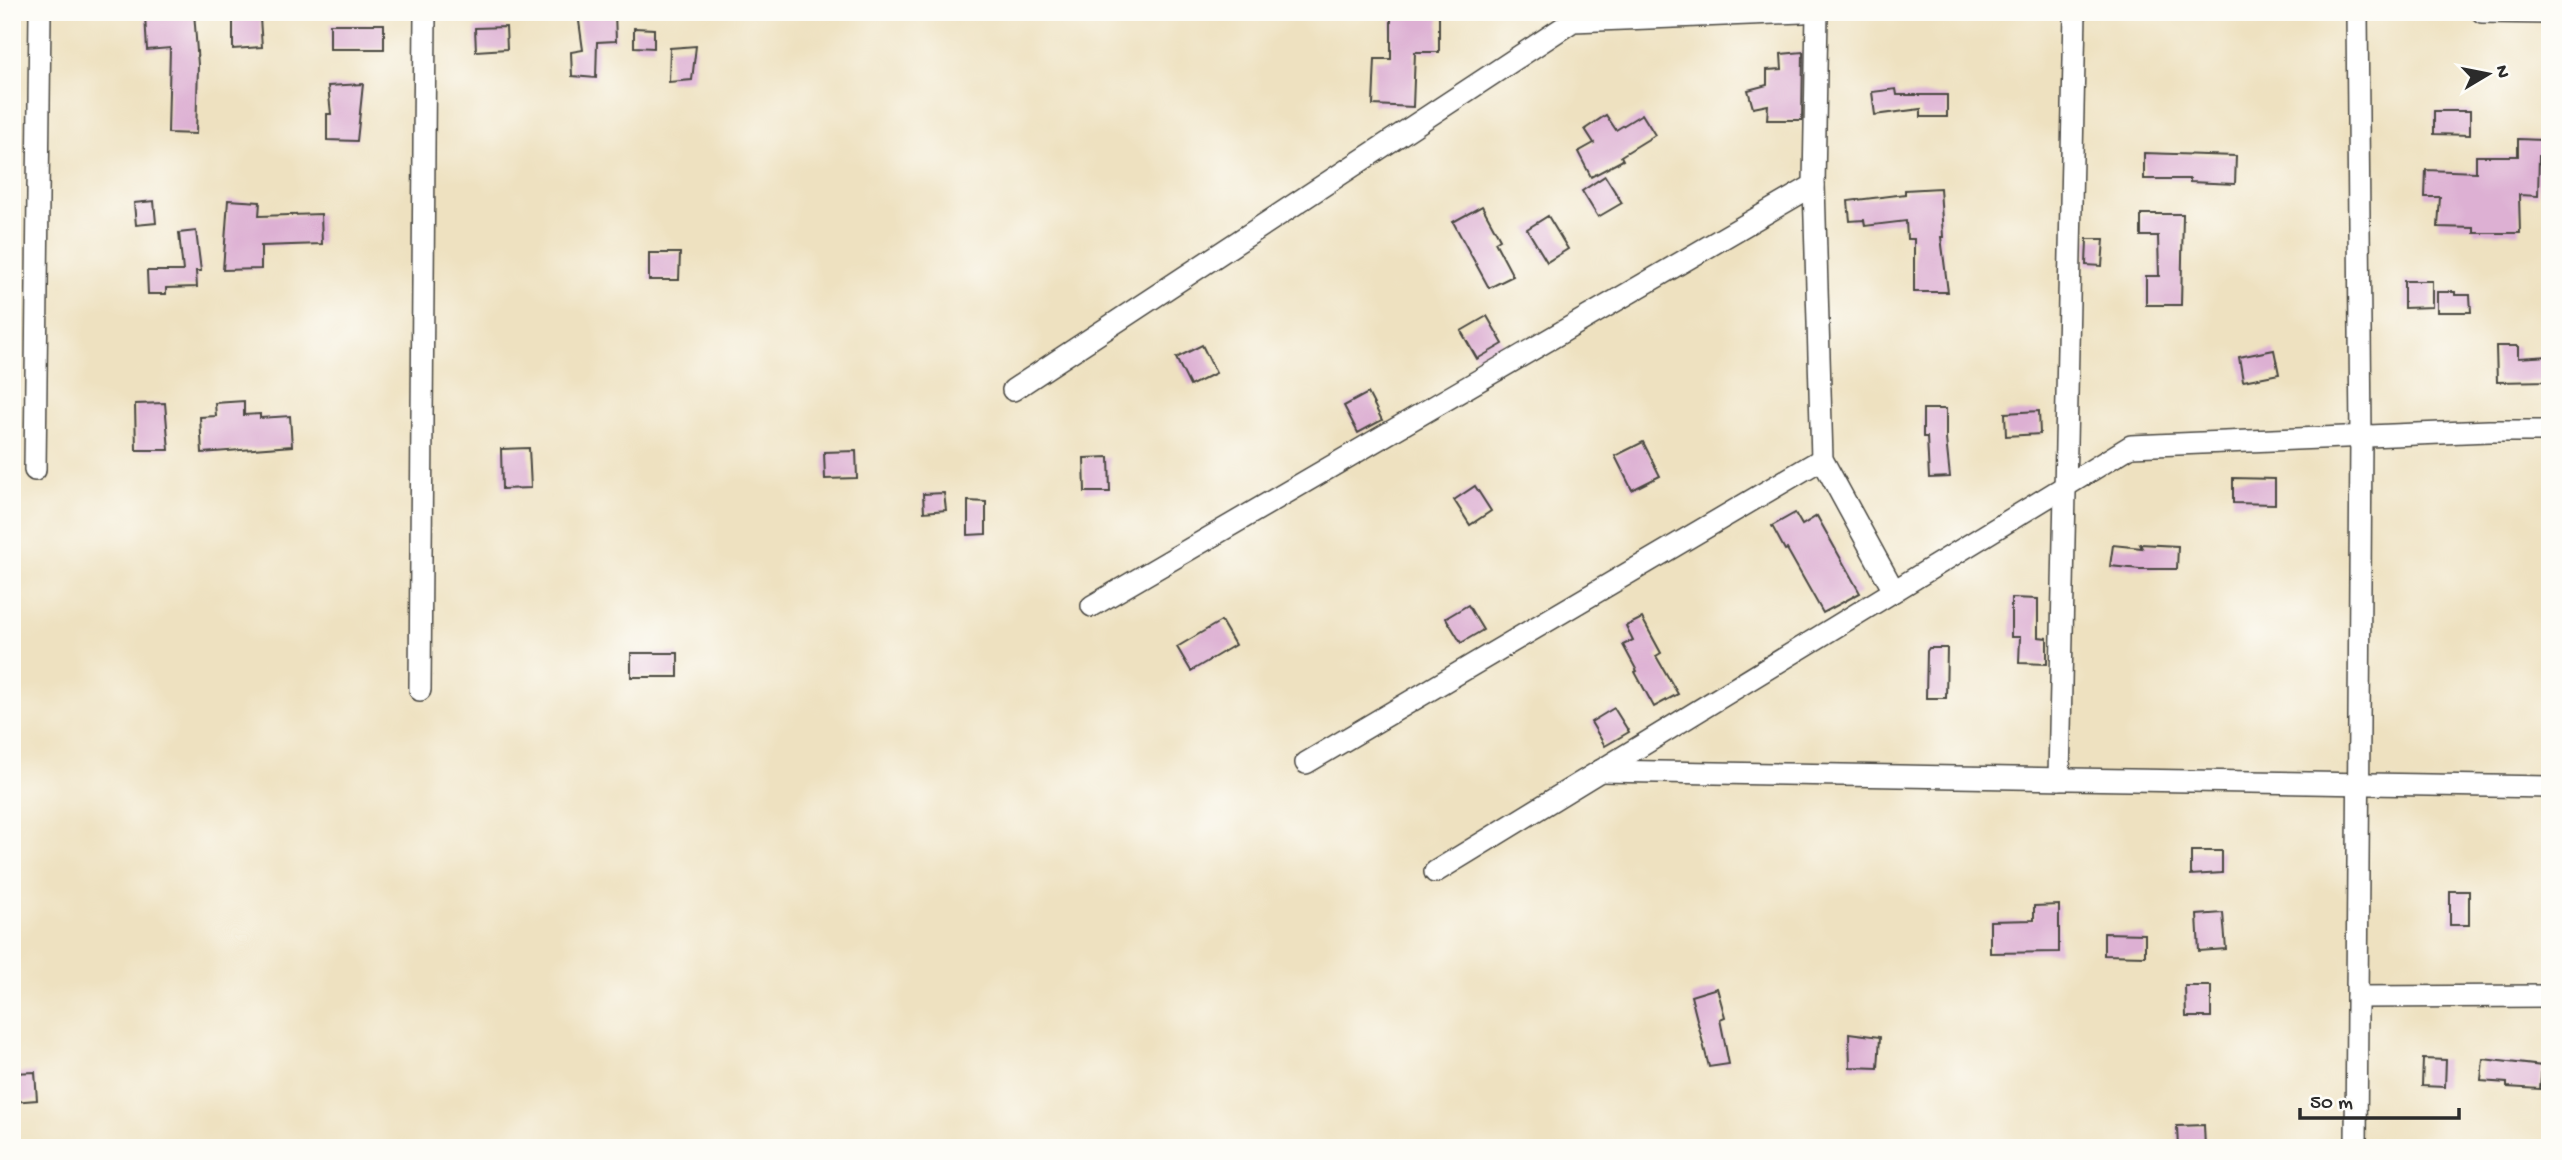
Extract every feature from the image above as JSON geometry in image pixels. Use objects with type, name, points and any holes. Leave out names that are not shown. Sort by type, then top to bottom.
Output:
[{"type":"street","points":[[35,470],[40,12]]},
{"type":"street","points":[[419,690],[425,12]]},
{"type":"street","points":[[1013,390],[1573,17],[1803,12]]},
{"type":"street","points":[[1817,12],[1814,185],[1822,459],[1894,591]]},
{"type":"street","points":[[2059,779],[2075,12]]},
{"type":"street","points":[[2356,1148],[2361,436],[2357,12]]},
{"type":"street","points":[[2482,12],[2550,13]]},
{"type":"street","points":[[1092,606],[1814,185]]},
{"type":"street","points":[[1435,872],[2131,446],[2489,431],[2550,431]]},
{"type":"street","points":[[1306,763],[1822,459]]},
{"type":"street","points":[[1599,771],[2550,787]]},
{"type":"street","points":[[2357,998],[2550,996]]},
{"type":"building","points":[[194,12],[198,65],[196,134],[168,133],[170,48],[147,50],[145,15]]},
{"type":"building","points":[[233,12],[249,12],[250,19],[260,18],[262,47],[233,49]]},
{"type":"building","points":[[615,12],[616,41],[597,42],[596,78],[572,76],[571,52],[583,50],[578,14]]},
{"type":"building","points":[[1391,12],[1439,12],[1439,52],[1415,52],[1413,107],[1373,105],[1375,59],[1391,59]]},
{"type":"building","points":[[330,24],[384,24],[384,49],[330,49]]},
{"type":"building","points":[[506,27],[507,49],[476,51],[475,28]]},
{"type":"building","points":[[634,28],[654,29],[654,48],[634,47]]},
{"type":"building","points":[[696,46],[692,80],[669,82],[670,48]]},
{"type":"building","points":[[1803,52],[1802,120],[1767,120],[1768,105],[1753,108],[1748,90],[1767,85],[1767,70],[1782,69],[1781,54]]},
{"type":"building","points":[[363,84],[357,141],[327,140],[327,114],[331,114],[328,86]]},
{"type":"building","points":[[1896,89],[1897,95],[1947,95],[1947,117],[1921,117],[1921,109],[1875,115],[1872,92]]},
{"type":"building","points":[[2434,111],[2470,111],[2470,135],[2434,134]]},
{"type":"building","points":[[1642,114],[1655,135],[1621,156],[1623,160],[1591,177],[1578,152],[1594,143],[1585,129],[1606,115],[1616,130]]},
{"type":"building","points":[[2518,139],[2542,140],[2538,196],[2519,195],[2520,233],[2474,233],[2474,228],[2438,227],[2440,197],[2425,197],[2426,170],[2476,172],[2476,156],[2518,156]]},
{"type":"building","points":[[2144,153],[2236,156],[2235,184],[2190,182],[2190,179],[2144,179]]},
{"type":"building","points":[[1605,176],[1622,203],[1598,217],[1582,191]]},
{"type":"building","points":[[1940,188],[1941,237],[1948,292],[1914,292],[1914,239],[1907,239],[1906,221],[1865,226],[1864,220],[1850,221],[1848,201],[1905,194],[1905,190]]},
{"type":"building","points":[[228,200],[260,202],[259,216],[321,214],[322,244],[261,246],[261,269],[223,270]]},
{"type":"building","points":[[154,201],[156,223],[136,225],[134,203]]},
{"type":"building","points":[[1482,206],[1500,239],[1495,242],[1513,276],[1489,288],[1453,222]]},
{"type":"building","points":[[2141,214],[2183,214],[2181,305],[2146,305],[2146,276],[2159,276],[2158,236],[2141,236]]},
{"type":"building","points":[[1548,216],[1568,249],[1547,262],[1527,229]]},
{"type":"building","points":[[196,231],[201,271],[196,271],[197,287],[166,288],[166,294],[148,294],[147,271],[183,271],[179,233]]},
{"type":"building","points":[[2087,239],[2104,239],[2102,266],[2086,265]]},
{"type":"building","points":[[649,253],[680,253],[679,280],[649,280]]},
{"type":"building","points":[[2404,281],[2432,281],[2432,307],[2404,308]]},
{"type":"building","points":[[2437,292],[2470,295],[2471,312],[2437,312]]},
{"type":"building","points":[[1487,316],[1503,344],[1477,359],[1461,331]]},
{"type":"building","points":[[1202,345],[1216,373],[1190,386],[1176,358]]},
{"type":"building","points":[[2496,346],[2518,346],[2518,358],[2550,356],[2550,381],[2497,382]]},
{"type":"building","points":[[2274,350],[2279,374],[2243,381],[2239,357]]},
{"type":"building","points":[[1368,393],[1382,420],[1358,433],[1344,406]]},
{"type":"building","points":[[244,401],[244,415],[260,414],[260,418],[290,416],[292,446],[202,453],[200,417],[216,416],[215,403]]},
{"type":"building","points":[[165,403],[169,450],[136,450],[135,404]]},
{"type":"building","points":[[1923,409],[1946,409],[1950,477],[1929,478],[1927,437],[1923,437]]},
{"type":"building","points":[[2039,411],[2040,434],[2006,436],[2005,413]]},
{"type":"building","points":[[1643,442],[1660,476],[1632,490],[1615,456]]},
{"type":"building","points":[[529,448],[531,488],[502,489],[501,449]]},
{"type":"building","points":[[856,451],[857,478],[825,479],[824,452]]},
{"type":"building","points":[[1109,457],[1110,492],[1085,492],[1084,458]]},
{"type":"building","points":[[2233,478],[2275,479],[2275,504],[2233,503]]},
{"type":"building","points":[[1475,486],[1491,511],[1470,525],[1454,500]]},
{"type":"building","points":[[944,493],[946,510],[924,512],[923,494]]},
{"type":"building","points":[[968,501],[986,502],[986,534],[968,535]]},
{"type":"building","points":[[1795,513],[1802,525],[1817,516],[1860,593],[1823,613],[1772,526]]},
{"type":"building","points":[[2140,544],[2178,546],[2177,569],[2110,566],[2113,545],[2142,548]]},
{"type":"building","points":[[2011,598],[2038,599],[2038,637],[2047,638],[2047,664],[2019,663],[2020,637],[2011,637]]},
{"type":"building","points":[[1468,605],[1483,630],[1461,643],[1446,618]]},
{"type":"building","points":[[1642,618],[1661,653],[1656,656],[1678,694],[1654,707],[1623,645],[1633,640],[1626,626]]},
{"type":"building","points":[[1221,621],[1235,645],[1191,671],[1177,647]]},
{"type":"building","points":[[1929,648],[1947,648],[1946,698],[1926,698]]},
{"type":"building","points":[[631,653],[678,653],[678,677],[631,677]]},
{"type":"building","points":[[1614,708],[1629,732],[1605,746],[1591,722]]},
{"type":"building","points":[[2191,851],[2222,851],[2222,873],[2191,875]]},
{"type":"building","points":[[2450,891],[2469,891],[2469,925],[2450,925]]},
{"type":"building","points":[[2059,905],[2059,952],[1990,953],[1990,921],[2034,920],[2034,906]]},
{"type":"building","points":[[2223,913],[2226,949],[2199,951],[2197,915]]},
{"type":"building","points":[[2104,933],[2145,934],[2145,956],[2104,955]]},
{"type":"building","points":[[2185,986],[2211,986],[2211,1017],[2186,1017]]},
{"type":"building","points":[[1717,988],[1725,1017],[1720,1019],[1729,1064],[1709,1067],[1691,996]]},
{"type":"building","points":[[1849,1033],[1880,1037],[1878,1068],[1850,1067]]},
{"type":"building","points":[[2423,1059],[2446,1060],[2445,1087],[2422,1086]]},
{"type":"building","points":[[2483,1059],[2542,1066],[2540,1089],[2507,1087],[2507,1083],[2481,1081]]},
{"type":"building","points":[[35,1072],[37,1100],[12,1102],[12,1073]]},
{"type":"building","points":[[2204,1125],[2205,1148],[2178,1148],[2177,1126]]}]
